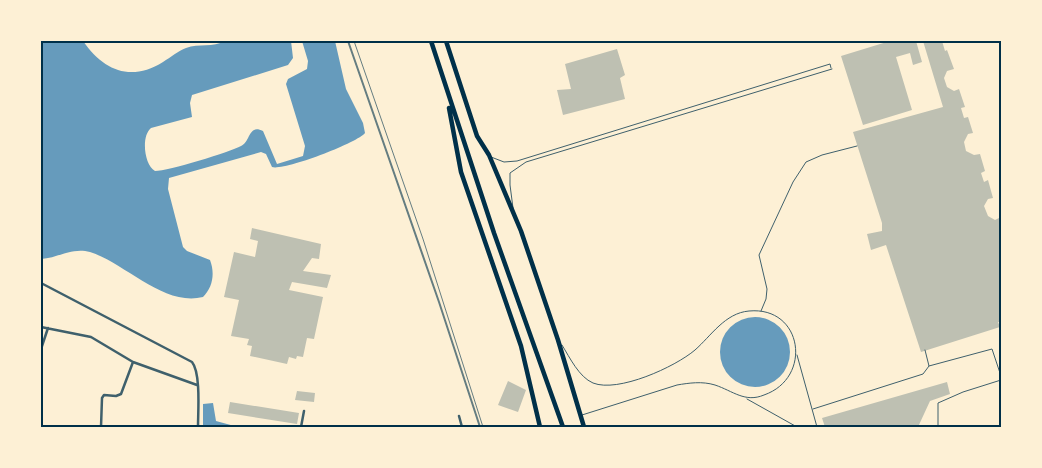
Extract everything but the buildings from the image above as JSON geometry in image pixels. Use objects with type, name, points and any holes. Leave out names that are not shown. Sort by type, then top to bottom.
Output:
[{"type":"highway","points":[[431,41],[494,233],[563,427]]},
{"type":"highway","points":[[446,41],[477,136],[489,155],[514,213],[558,340],[583,426]]},
{"type":"highway","points":[[449,108],[461,172],[503,290],[528,370],[540,427]]},
{"type":"street","points":[[41,283],[188,360],[195,366],[198,427]]},
{"type":"street","points":[[41,327],[91,337],[133,362],[197,385]]},
{"type":"street","points":[[41,349],[48,328]]},
{"type":"street","points":[[101,427],[103,396],[121,394],[133,362]]},
{"type":"street","points":[[301,427],[304,411]]},
{"type":"street","points":[[459,416],[462,427]]},
{"type":"lane","points":[[489,155],[504,162],[517,161],[830,64],[832,69],[519,165],[513,169],[509,177],[514,213]]},
{"type":"lane","points":[[760,312],[767,294],[759,255],[793,182],[806,162],[813,158],[857,146]]},
{"type":"lane","points":[[558,340],[587,379],[600,384],[613,385],[668,369],[694,352],[712,332],[732,316],[750,311],[773,314],[786,325],[793,338],[817,427]]},
{"type":"lane","points":[[813,409],[923,374],[929,366],[992,349],[1001,376]]},
{"type":"lane","points":[[926,350],[929,366]]},
{"type":"lane","points":[[747,399],[774,392],[782,386],[791,373],[797,354]]},
{"type":"lane","points":[[938,427],[938,403],[963,392],[1001,380]]},
{"type":"lane","points":[[581,416],[677,385],[692,383],[713,385],[747,399],[797,427]]},
{"type":"water","points":[[41,41],[83,41],[100,60],[109,66],[129,72],[151,68],[180,51],[191,47],[225,41],[291,41],[293,58],[288,65],[192,95],[190,103],[192,117],[151,128],[146,137],[145,150],[148,163],[155,171],[185,165],[235,149],[244,144],[252,131],[258,129],[263,131],[277,164],[303,156],[305,146],[286,84],[288,79],[307,69],[308,61],[302,41],[335,41],[346,89],[363,123],[365,133],[335,149],[290,165],[272,167],[266,154],[261,152],[169,178],[168,189],[183,247],[187,251],[210,260],[212,265],[213,275],[211,284],[203,297],[188,298],[174,296],[159,290],[117,265],[90,252],[77,251],[41,259]]},
{"type":"water","points":[[755,317],[768,320],[780,327],[787,339],[790,352],[787,365],[780,377],[768,384],[755,387],[742,384],[730,377],[723,365],[720,352],[723,339],[730,327],[742,320]]},
{"type":"water","points":[[213,403],[216,421],[238,427],[203,427],[203,404]]},
{"type":"tram line","points":[[354,41],[423,239],[483,427]]},
{"type":"railway","points":[[348,41],[439,302],[480,427]]}]
